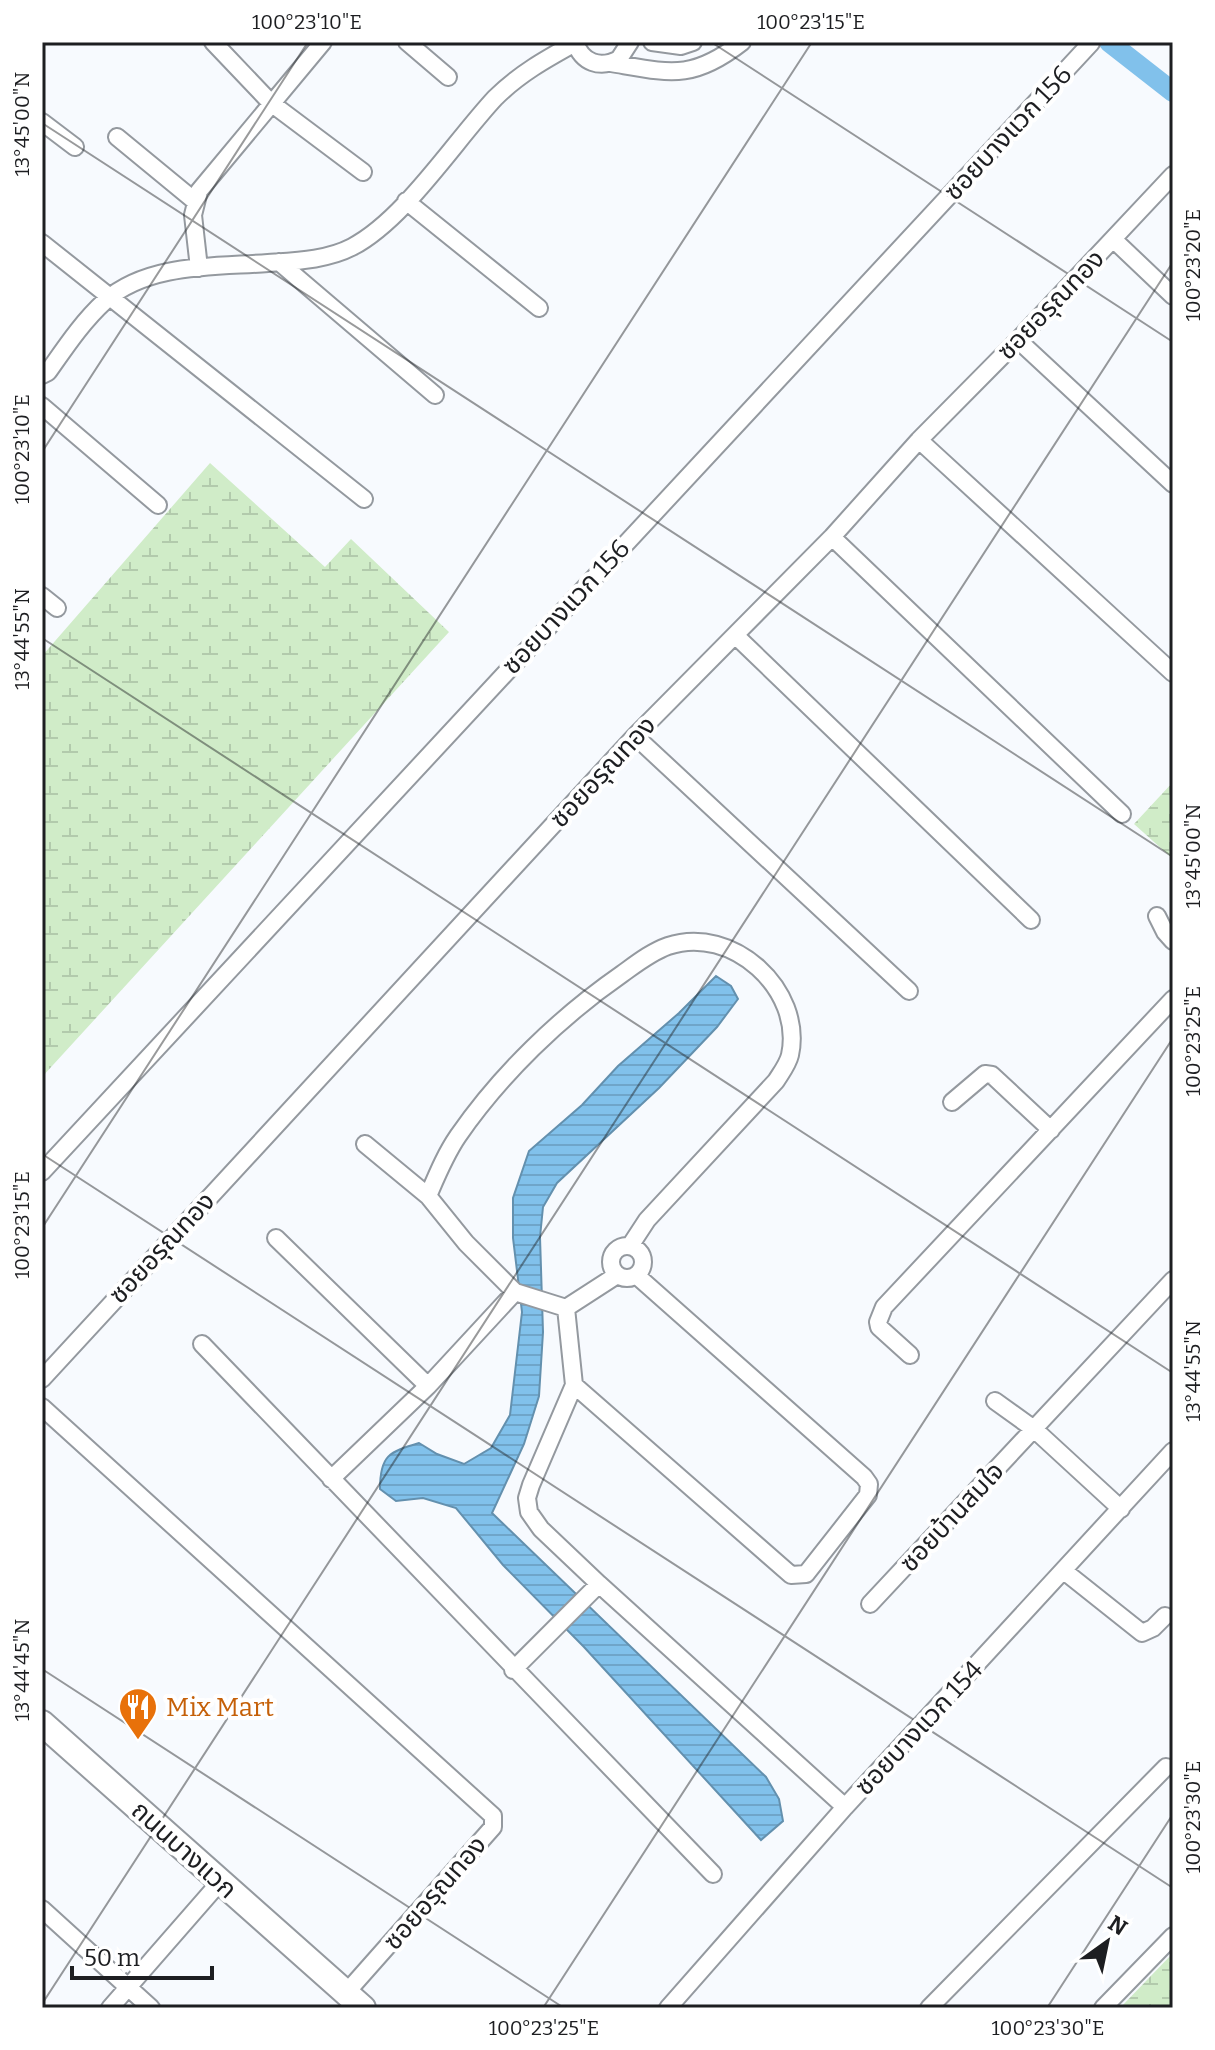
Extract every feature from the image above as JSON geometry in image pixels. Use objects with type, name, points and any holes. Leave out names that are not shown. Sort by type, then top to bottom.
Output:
[{"type":"main road","name":"ถนนบางแวก","points":[[42,1723],[354,2000]]},
{"type":"street","points":[[213,42],[271,103],[363,172]]},
{"type":"street","points":[[199,268],[193,215],[199,191],[323,42]]},
{"type":"street","points":[[407,42],[448,77]]},
{"type":"street","points":[[42,375],[48,372],[81,326],[110,297],[148,276],[199,268],[308,260],[351,247],[387,222],[496,97],[525,71],[575,42],[579,52],[593,63],[663,72],[698,69],[721,58],[742,42]]},
{"type":"street","points":[[611,63],[626,52],[630,42]]},
{"type":"street","points":[[652,42],[681,46],[693,42]]},
{"type":"street","name":"ซอยบางแวก 156","points":[[42,1172],[1091,43]]},
{"type":"street","points":[[42,122],[75,147]]},
{"type":"street","points":[[117,137],[196,202]]},
{"type":"street","name":"ซอยอรุณทอง","points":[[42,1379],[635,736],[832,537],[919,440],[1173,175]]},
{"type":"street","points":[[406,201],[539,308]]},
{"type":"street","points":[[1113,239],[1173,296]]},
{"type":"street","points":[[42,243],[364,499]]},
{"type":"street","points":[[279,262],[435,395]]},
{"type":"street","points":[[1018,340],[1173,484]]},
{"type":"street","points":[[42,406],[158,505]]},
{"type":"street","points":[[919,440],[1173,673]]},
{"type":"street","points":[[832,537],[1122,814]]},
{"type":"street","points":[[42,596],[57,608]]},
{"type":"street","points":[[736,636],[1031,920]]},
{"type":"street","points":[[635,736],[909,991]]},
{"type":"street","points":[[1157,916],[1173,941]]},
{"type":"street","points":[[428,1196],[442,1162],[457,1137],[484,1103],[534,1048],[594,993],[649,954],[665,947],[681,942],[717,944],[738,953],[772,982],[790,1016],[790,1058],[776,1081],[647,1220],[630,1246]]},
{"type":"street","points":[[910,1355],[879,1327],[884,1307],[1173,999]]},
{"type":"street","points":[[952,1102],[985,1074],[992,1075],[1051,1130]]},
{"type":"street","points":[[365,1144],[428,1196],[466,1243],[516,1293],[566,1308]]},
{"type":"street","points":[[276,1238],[428,1386]]},
{"type":"street","points":[[630,1246],[639,1251],[643,1260],[641,1270],[627,1278],[617,1275],[611,1267],[611,1257],[620,1247],[630,1246]]},
{"type":"street","points":[[566,1308],[617,1275]]},
{"type":"street","points":[[574,1385],[791,1575],[806,1574],[868,1495],[869,1484],[864,1477],[636,1275]]},
{"type":"street","name":"ซอยบ้านสมใจ","points":[[870,1604],[1173,1280]]},
{"type":"street","points":[[331,1479],[428,1386],[516,1293]]},
{"type":"street","points":[[566,1308],[574,1385],[527,1498],[529,1512],[541,1529],[599,1584],[845,1807]]},
{"type":"street","points":[[202,1344],[713,1874]]},
{"type":"street","points":[[995,1401],[1034,1429],[1121,1509]]},
{"type":"street","name":"ซอยอรุณทอง","points":[[42,1407],[493,1816],[493,1827],[354,2000]]},
{"type":"street","name":"ซอยบางแวก 154","points":[[668,2008],[845,1807],[1173,1451]]},
{"type":"street","points":[[1064,1571],[1142,1633],[1153,1628],[1165,1616]]},
{"type":"street","points":[[513,1670],[599,1584]]},
{"type":"street","points":[[929,2008],[1166,1767]]},
{"type":"street","points":[[110,2008],[220,1882]]},
{"type":"street","points":[[42,1909],[151,2008]]},
{"type":"street","points":[[1103,2008],[1173,1936]]},
{"type":"green space","points":[[210,463],[325,567],[351,539],[449,632],[42,1077],[42,656]]},
{"type":"green space","points":[[1173,782],[1173,859],[1134,824]]},
{"type":"green space","points":[[1173,1953],[1173,2008],[1120,2008]]},
{"type":"water","points":[[716,976],[731,986],[738,999],[717,1027],[659,1088],[557,1183],[543,1207],[540,1237],[543,1332],[539,1396],[524,1444],[492,1513],[766,1777],[779,1799],[783,1821],[761,1840],[584,1647],[503,1565],[456,1508],[423,1498],[396,1501],[380,1489],[384,1462],[400,1449],[419,1443],[464,1464],[491,1448],[510,1415],[522,1312],[513,1238],[513,1198],[529,1151],[582,1105],[618,1066]]},
{"type":"waterway","points":[[1109,42],[1173,92]]},
{"type":"place","name":"Mix Mart","points":[[138,1741]]}]
